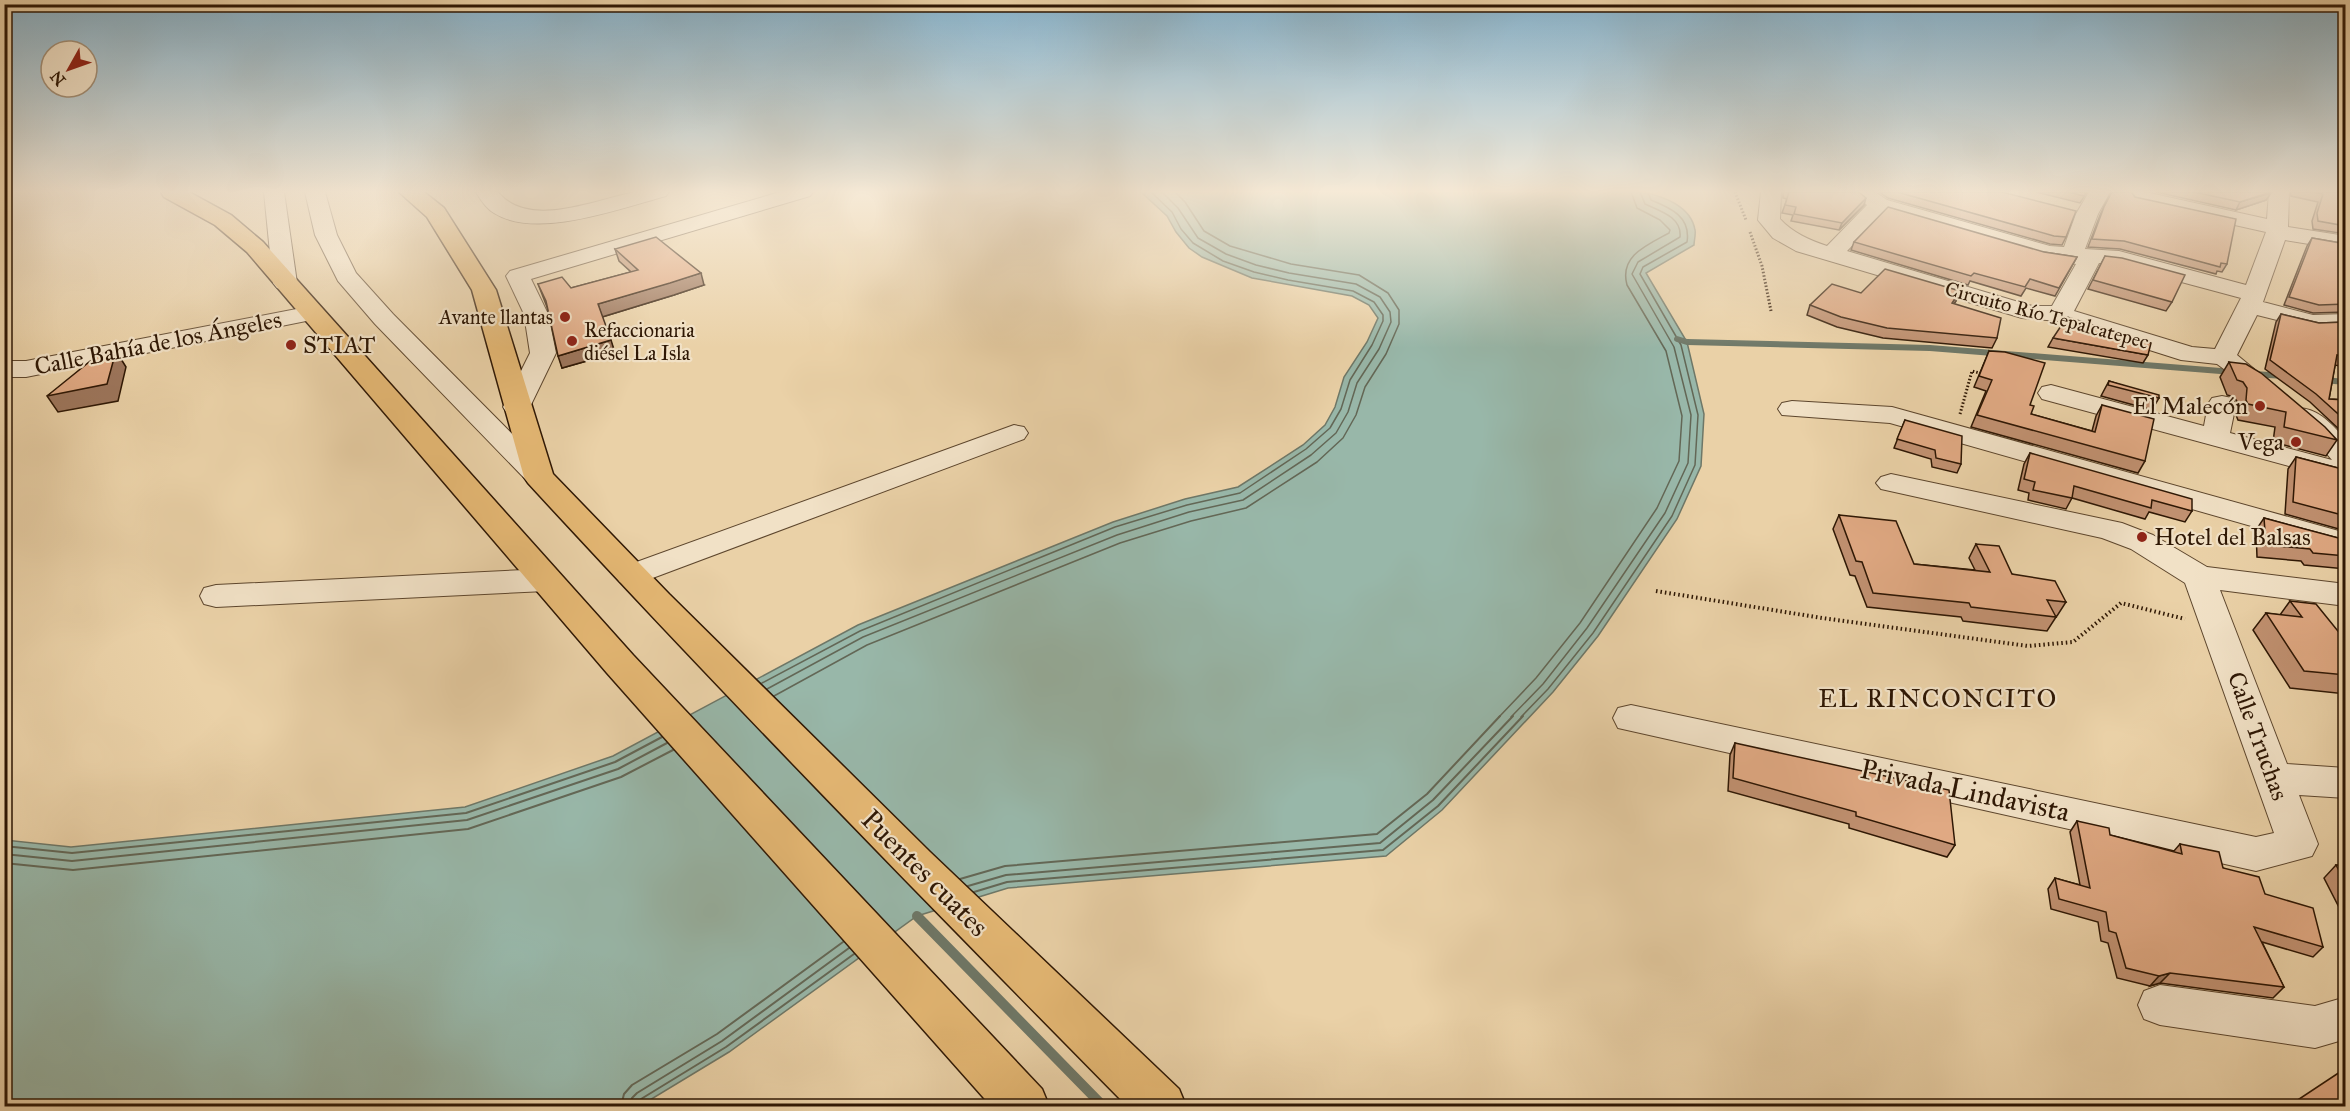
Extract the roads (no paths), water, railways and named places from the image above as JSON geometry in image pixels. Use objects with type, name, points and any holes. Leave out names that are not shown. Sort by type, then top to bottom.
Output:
[{"type":"highway","points":[[250,244],[620,664],[1024,1107]]},
{"type":"highway","points":[[455,244],[484,290],[539,477]]},
{"type":"highway","name":"Puentes cuates","points":[[539,477],[631,575],[915,864],[1161,1107]]},
{"type":"street","points":[[280,244],[285,283]]},
{"type":"street","points":[[330,244],[346,276],[384,320],[539,477]]},
{"type":"street","points":[[517,406],[543,353],[536,314],[518,276],[627,244]]},
{"type":"street","name":"Circuito Río Tepalcatepec","points":[[1799,244],[2031,313],[2062,311],[2190,355],[2242,368],[2252,300],[2272,244]]},
{"type":"street","points":[[1831,255],[1842,244]]},
{"type":"street","points":[[2015,244],[2049,254],[2119,258],[2313,322],[2346,321]]},
{"type":"street","points":[[2062,311],[2088,262],[2073,252],[2076,244]]},
{"type":"street","name":"Calle Bahía de los Ángeles","points":[[4,369],[26,369],[312,313]]},
{"type":"street","points":[[2051,393],[2346,472]]},
{"type":"street","points":[[2286,400],[2326,435],[2346,459]]},
{"type":"street","points":[[2216,437],[2222,404]]},
{"type":"street","points":[[1792,409],[1892,415],[2346,543]]},
{"type":"street","points":[[631,575],[1014,433]]},
{"type":"street","points":[[1891,483],[2111,530],[2142,542],[2199,577],[2346,595]]},
{"type":"street","name":"Calle Truchas","points":[[2199,577],[2298,844]]},
{"type":"street","points":[[216,596],[546,580]]},
{"type":"street","name":"Privada Lindavista","points":[[1631,718],[2256,854],[2298,844]]},
{"type":"street","points":[[2272,778],[2346,783]]},
{"type":"street","points":[[2160,1005],[2315,1027],[2346,1018]]},
{"type":"water","points":[[1186,244],[1694,244],[1646,273],[1687,342],[1704,414],[1701,466],[1677,519],[1598,636],[1553,692],[1442,810],[1386,856],[1008,888],[917,916],[729,1052],[640,1106],[5,1106],[5,840],[71,847],[465,807],[613,756],[858,625],[1113,522],[1185,499],[1238,487],[1303,445],[1325,425],[1335,407],[1344,377],[1367,342],[1378,318],[1369,305],[1352,296],[1252,278],[1202,257]]},
{"type":"waterway","points":[[1677,339],[1687,342],[1930,348],[2233,372]]},
{"type":"waterway","points":[[2254,374],[2284,376]]},
{"type":"waterway","points":[[2323,380],[2346,382]]},
{"type":"waterway","points":[[917,916],[1103,1106]]},
{"type":"place","name":"Avante llantas","points":[[565,317]]},
{"type":"place","name":"Refaccionaria diésel La Isla","points":[[572,341]]},
{"type":"place","name":"STIAT","points":[[291,345]]},
{"type":"place","name":"El Malecón","points":[[2260,406]]},
{"type":"place","name":"Vega","points":[[2296,442]]},
{"type":"place","name":"Hotel del Balsas","points":[[2142,537]]},
{"type":"district","name":"EL RINCONCITO","points":[[1938,698]]}]
